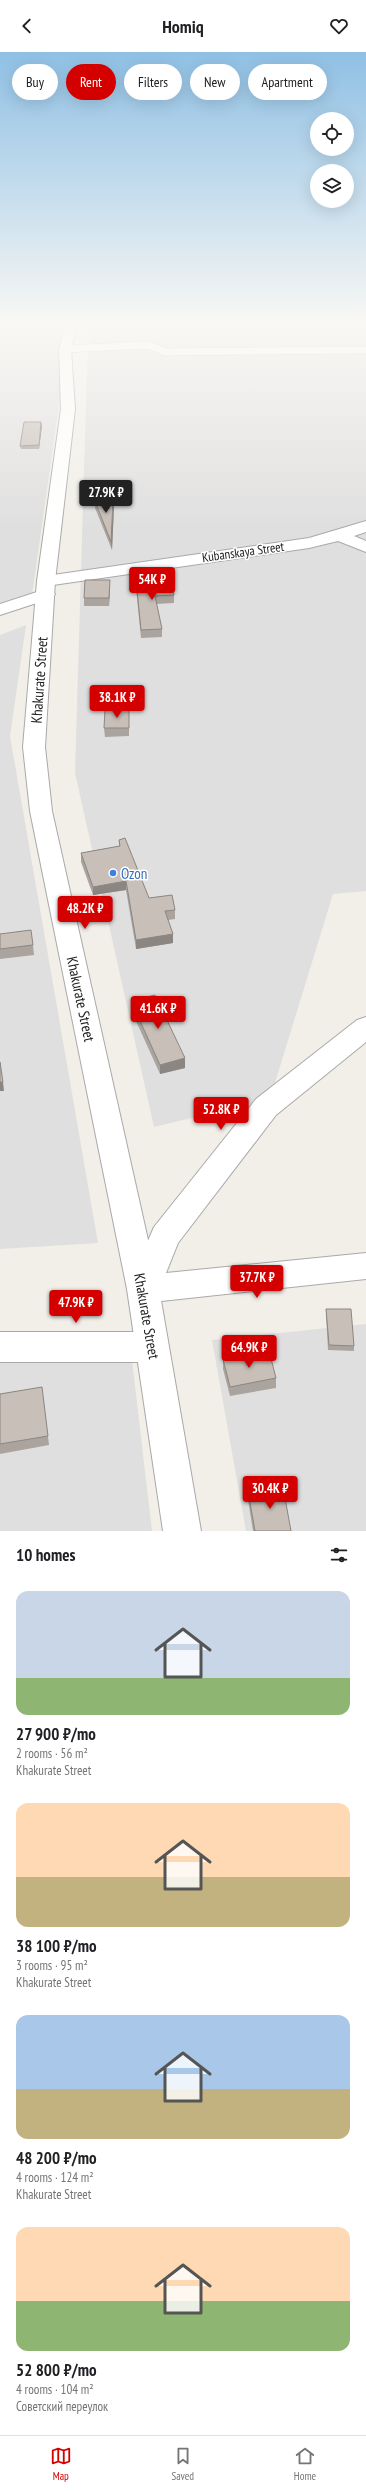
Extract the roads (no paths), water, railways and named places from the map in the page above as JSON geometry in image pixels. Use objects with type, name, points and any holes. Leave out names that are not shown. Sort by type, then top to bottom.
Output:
[{"type":"street","name":"Khakurate Street","points":[[67,390],[68,409],[46,588],[34,747],[41,812],[144,1289],[182,1531]]},
{"type":"street","name":"Kubanskaya Street","points":[[0,610],[46,588],[309,543],[339,536],[366,526]]},
{"type":"street","points":[[339,536],[366,547]]},
{"type":"street","points":[[366,1027],[266,1107],[165,1236],[144,1289],[366,1266]]},
{"type":"street","points":[[0,1347],[152,1347]]},
{"type":"place","name":"Ozon","points":[[113,873]]}]
